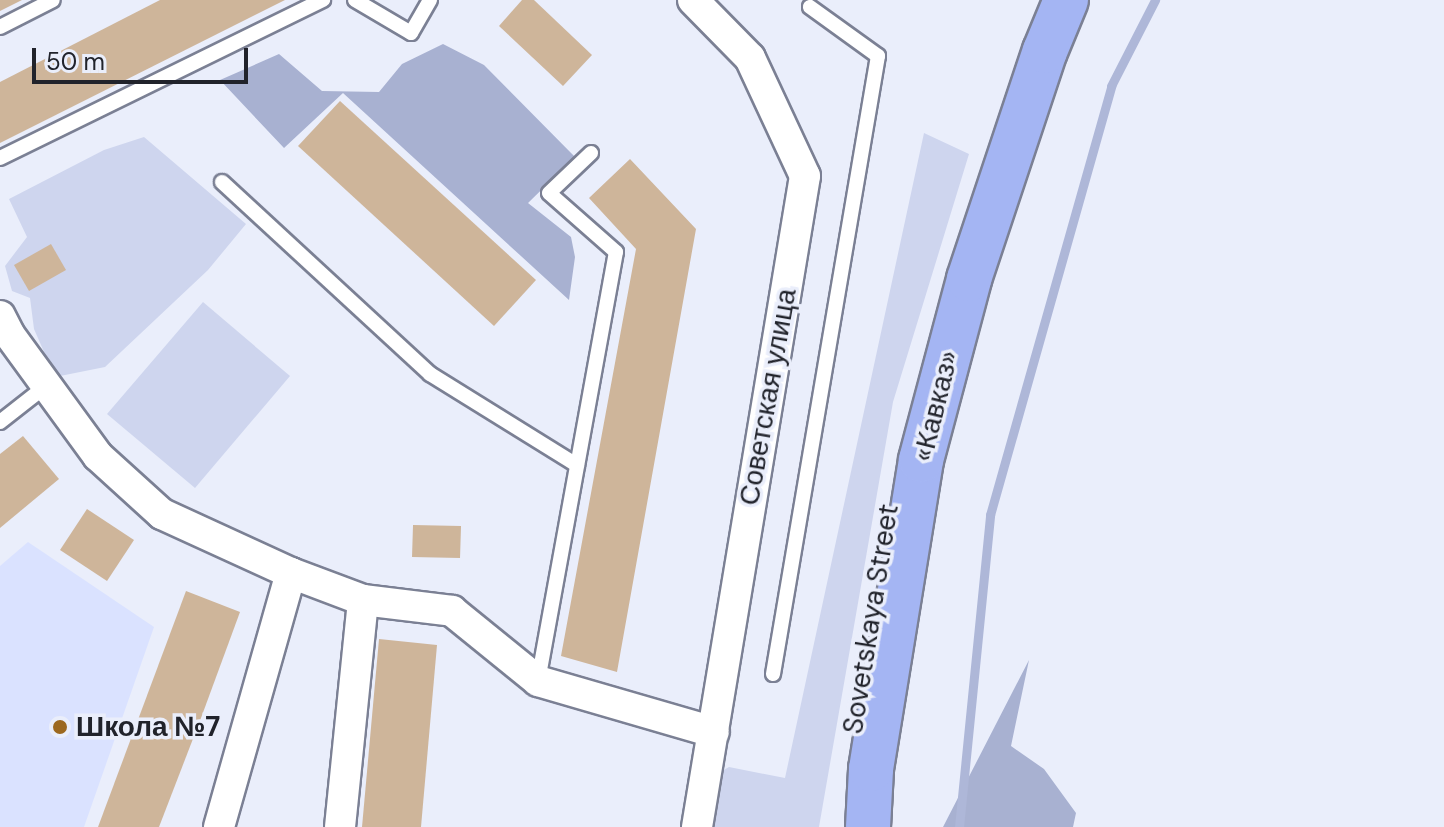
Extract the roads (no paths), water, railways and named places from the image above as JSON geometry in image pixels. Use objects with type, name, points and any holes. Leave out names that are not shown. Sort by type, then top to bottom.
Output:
[{"type":"highway","name":"Sovetskaya Street","points":[[841,827],[892,479],[966,203],[1034,0]]},
{"type":"highway","name":"«Кавказ»","points":[[868,827],[871,769],[921,460],[969,279],[1045,51],[1066,0]]},
{"type":"street","name":"Советская улица","points":[[693,0],[750,58],[805,176],[697,827]]},
{"type":"street","points":[[3,329],[98,456],[162,514],[291,573],[363,600],[452,611],[538,681],[714,732]]},
{"type":"street","points":[[219,827],[291,573]]},
{"type":"street","points":[[340,827],[363,600]]},
{"type":"lane","points":[[0,27],[53,0]]},
{"type":"lane","points":[[0,158],[323,0]]},
{"type":"lane","points":[[355,0],[411,33],[430,0]]},
{"type":"lane","points":[[773,674],[878,56],[810,7]]},
{"type":"lane","points":[[538,681],[616,252],[549,193],[591,153]]},
{"type":"lane","points":[[222,182],[430,374],[577,465]]},
{"type":"lane","points":[[0,422],[47,385]]},
{"type":"waterway","points":[[959,827],[990,515],[1111,86],[1155,0]]},
{"type":"place","name":"Школа №7","points":[[60,727]]}]
